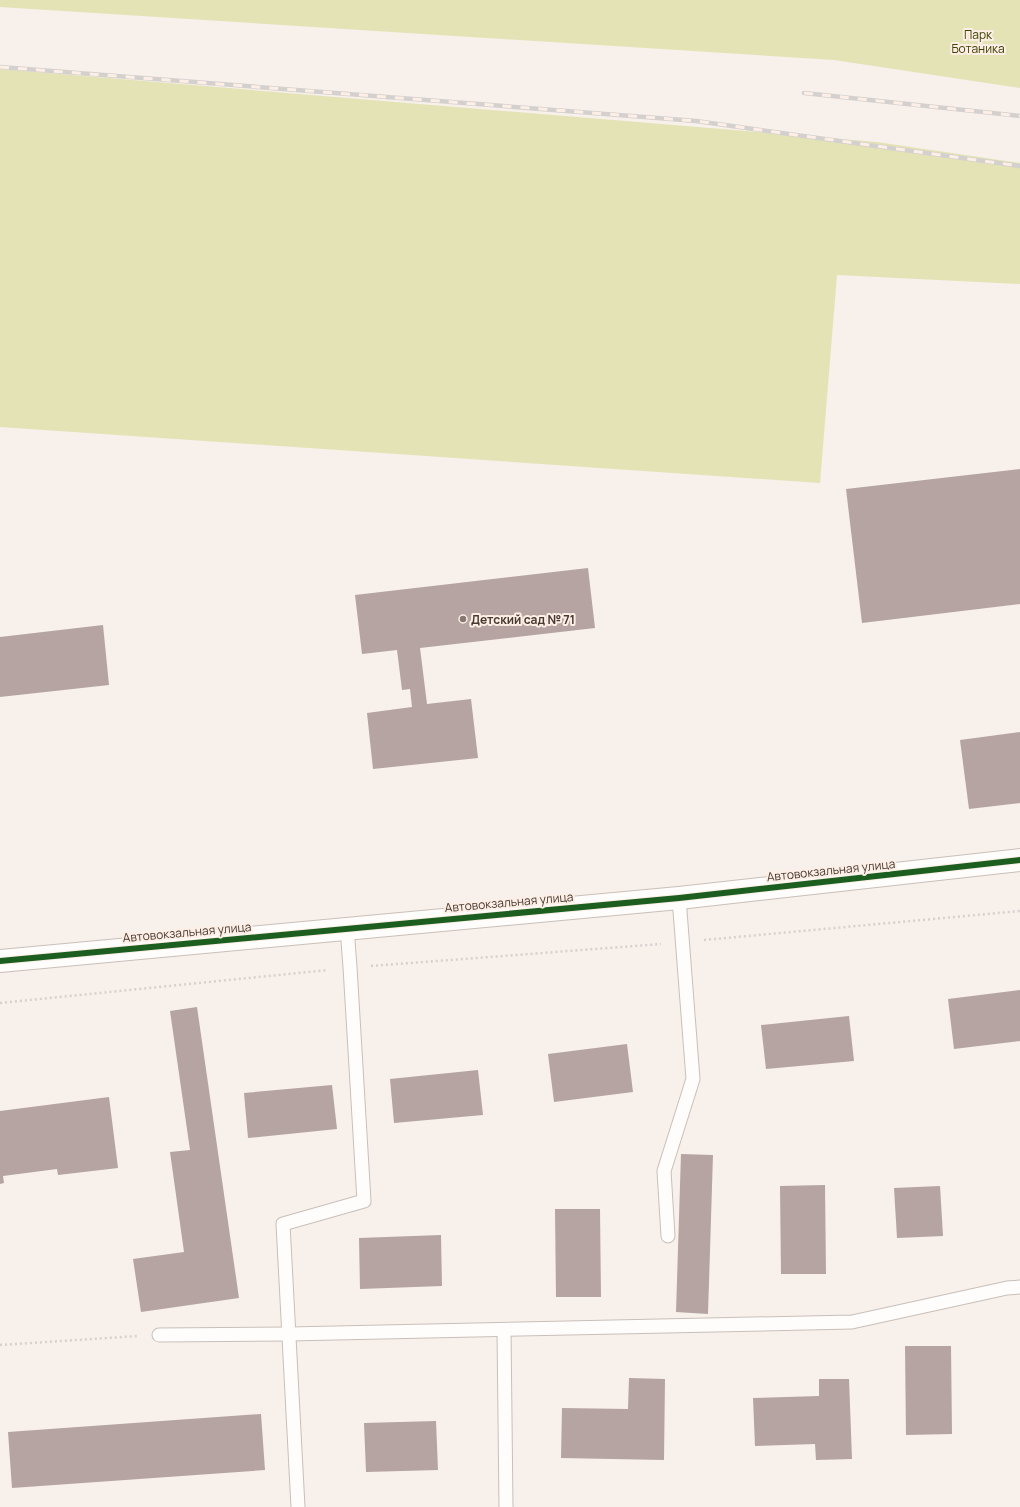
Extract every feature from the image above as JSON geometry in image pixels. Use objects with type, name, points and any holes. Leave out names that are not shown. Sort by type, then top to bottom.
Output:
[{"type":"street","name":"Автовокзальная улица","points":[[0,961],[679,898],[1020,860]]},
{"type":"lane","points":[[668,1236],[664,1170],[693,1079],[679,898]]},
{"type":"lane","points":[[298,1507],[283,1224],[364,1201],[350,967],[346,928]]},
{"type":"lane","points":[[159,1335],[504,1330],[852,1322],[1020,1286]]},
{"type":"lane","points":[[504,1330],[506,1507]]},
{"type":"path","points":[[0,1003],[350,967],[683,942],[1020,911]]},
{"type":"path","points":[[0,1345],[159,1335]]},
{"type":"green space","name":"Парк Ботаника","points":[[0,0],[1020,0],[1020,88],[834,60],[0,7]]},
{"type":"green space","points":[[0,69],[877,142],[1020,163],[1020,284],[837,275],[820,483],[0,427]]},
{"type":"building","points":[[1020,469],[1020,604],[862,623],[846,489]]},
{"type":"building","points":[[588,568],[595,628],[420,648],[427,704],[471,699],[478,758],[373,769],[367,713],[412,707],[410,689],[402,690],[397,650],[362,654],[355,595]]},
{"type":"building","points":[[103,625],[109,685],[0,697],[0,637]]},
{"type":"building","points":[[1020,732],[1020,803],[969,809],[960,740]]},
{"type":"building","points":[[1020,990],[1020,1041],[954,1049],[948,999]]},
{"type":"building","points":[[197,1007],[239,1298],[141,1312],[133,1259],[184,1252],[170,1152],[190,1150],[170,1011]]},
{"type":"building","points":[[849,1016],[854,1061],[766,1069],[761,1025]]},
{"type":"building","points":[[627,1044],[633,1092],[554,1102],[548,1054]]},
{"type":"building","points":[[478,1070],[483,1115],[394,1123],[390,1079]]},
{"type":"building","points":[[332,1085],[337,1129],[248,1138],[244,1093]]},
{"type":"building","points":[[109,1097],[118,1168],[58,1175],[57,1169],[3,1176],[4,1183],[0,1184],[0,1111]]},
{"type":"building","points":[[681,1154],[713,1155],[708,1314],[676,1312]]},
{"type":"building","points":[[825,1185],[826,1274],[781,1274],[780,1186]]},
{"type":"building","points":[[940,1186],[943,1236],[897,1238],[894,1188]]},
{"type":"building","points":[[555,1209],[600,1209],[601,1297],[556,1297]]},
{"type":"building","points":[[441,1235],[442,1286],[360,1289],[359,1238]]},
{"type":"building","points":[[905,1346],[951,1346],[952,1434],[906,1435]]},
{"type":"building","points":[[629,1378],[665,1379],[664,1460],[561,1458],[562,1408],[628,1409]]},
{"type":"building","points":[[819,1379],[849,1379],[852,1459],[816,1460],[815,1444],[755,1446],[753,1398],[819,1396]]},
{"type":"building","points":[[261,1414],[265,1470],[12,1488],[8,1432]]},
{"type":"building","points":[[436,1421],[438,1470],[366,1472],[364,1423]]},
{"type":"railway","points":[[0,67],[696,121],[1020,166]]},
{"type":"railway","points":[[804,93],[1020,116]]},
{"type":"cycle path","points":[[0,961],[679,898],[1020,860]]},
{"type":"place","name":"Детский сад № 71","points":[[463,619]]}]
